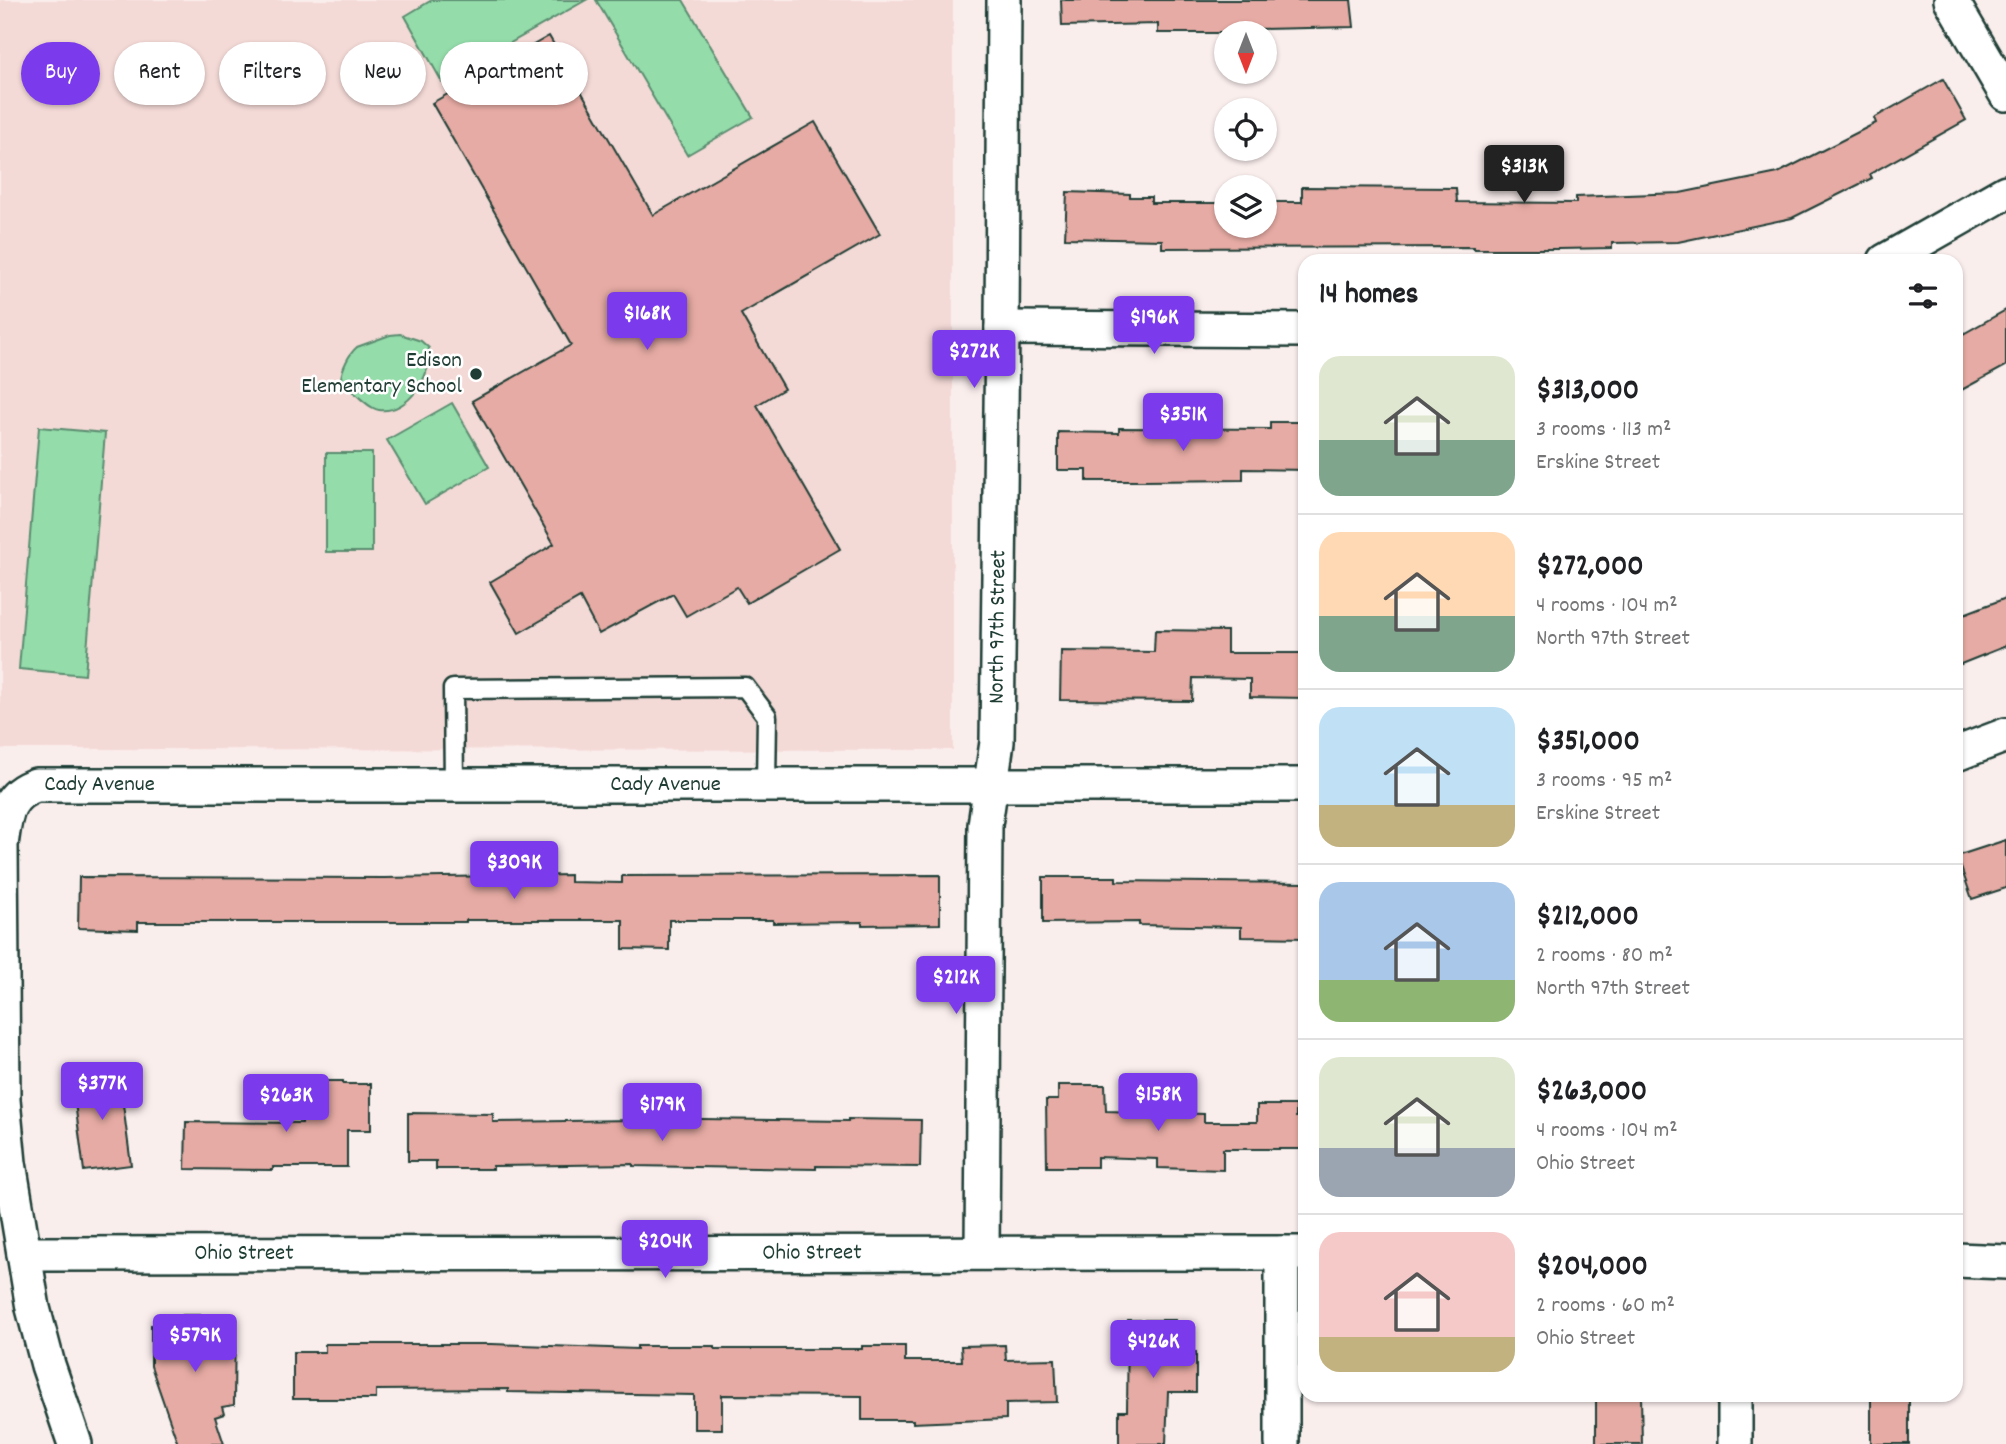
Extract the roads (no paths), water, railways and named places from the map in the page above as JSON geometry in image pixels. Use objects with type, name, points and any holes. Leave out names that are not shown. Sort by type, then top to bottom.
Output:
[{"type":"street","name":"North 97th Street","points":[[982,1252],[985,825],[996,742],[1003,0]]},
{"type":"street","points":[[1951,0],[2006,94]]},
{"type":"street","points":[[1897,254],[2006,192]]},
{"type":"street","points":[[1002,328],[1298,330]]},
{"type":"street","points":[[1963,751],[2006,735]]},
{"type":"street","name":"Cady Avenue","points":[[24,1254],[9,1163],[3,1100],[1,845],[5,816],[15,796],[36,785],[1298,785]]},
{"type":"street","points":[[1282,1444],[1294,1253]]},
{"type":"street","name":"Ohio Street","points":[[24,1254],[1294,1253]]},
{"type":"street","points":[[24,1254],[33,1308],[45,1354],[75,1444]]},
{"type":"street","points":[[1963,1260],[2006,1262]]},
{"type":"street","points":[[1735,1402],[1735,1444]]},
{"type":"lane","points":[[454,785],[453,689],[745,687],[766,716],[766,785]]},
{"type":"place","name":"Edison Elementary School","points":[[476,374]]}]
